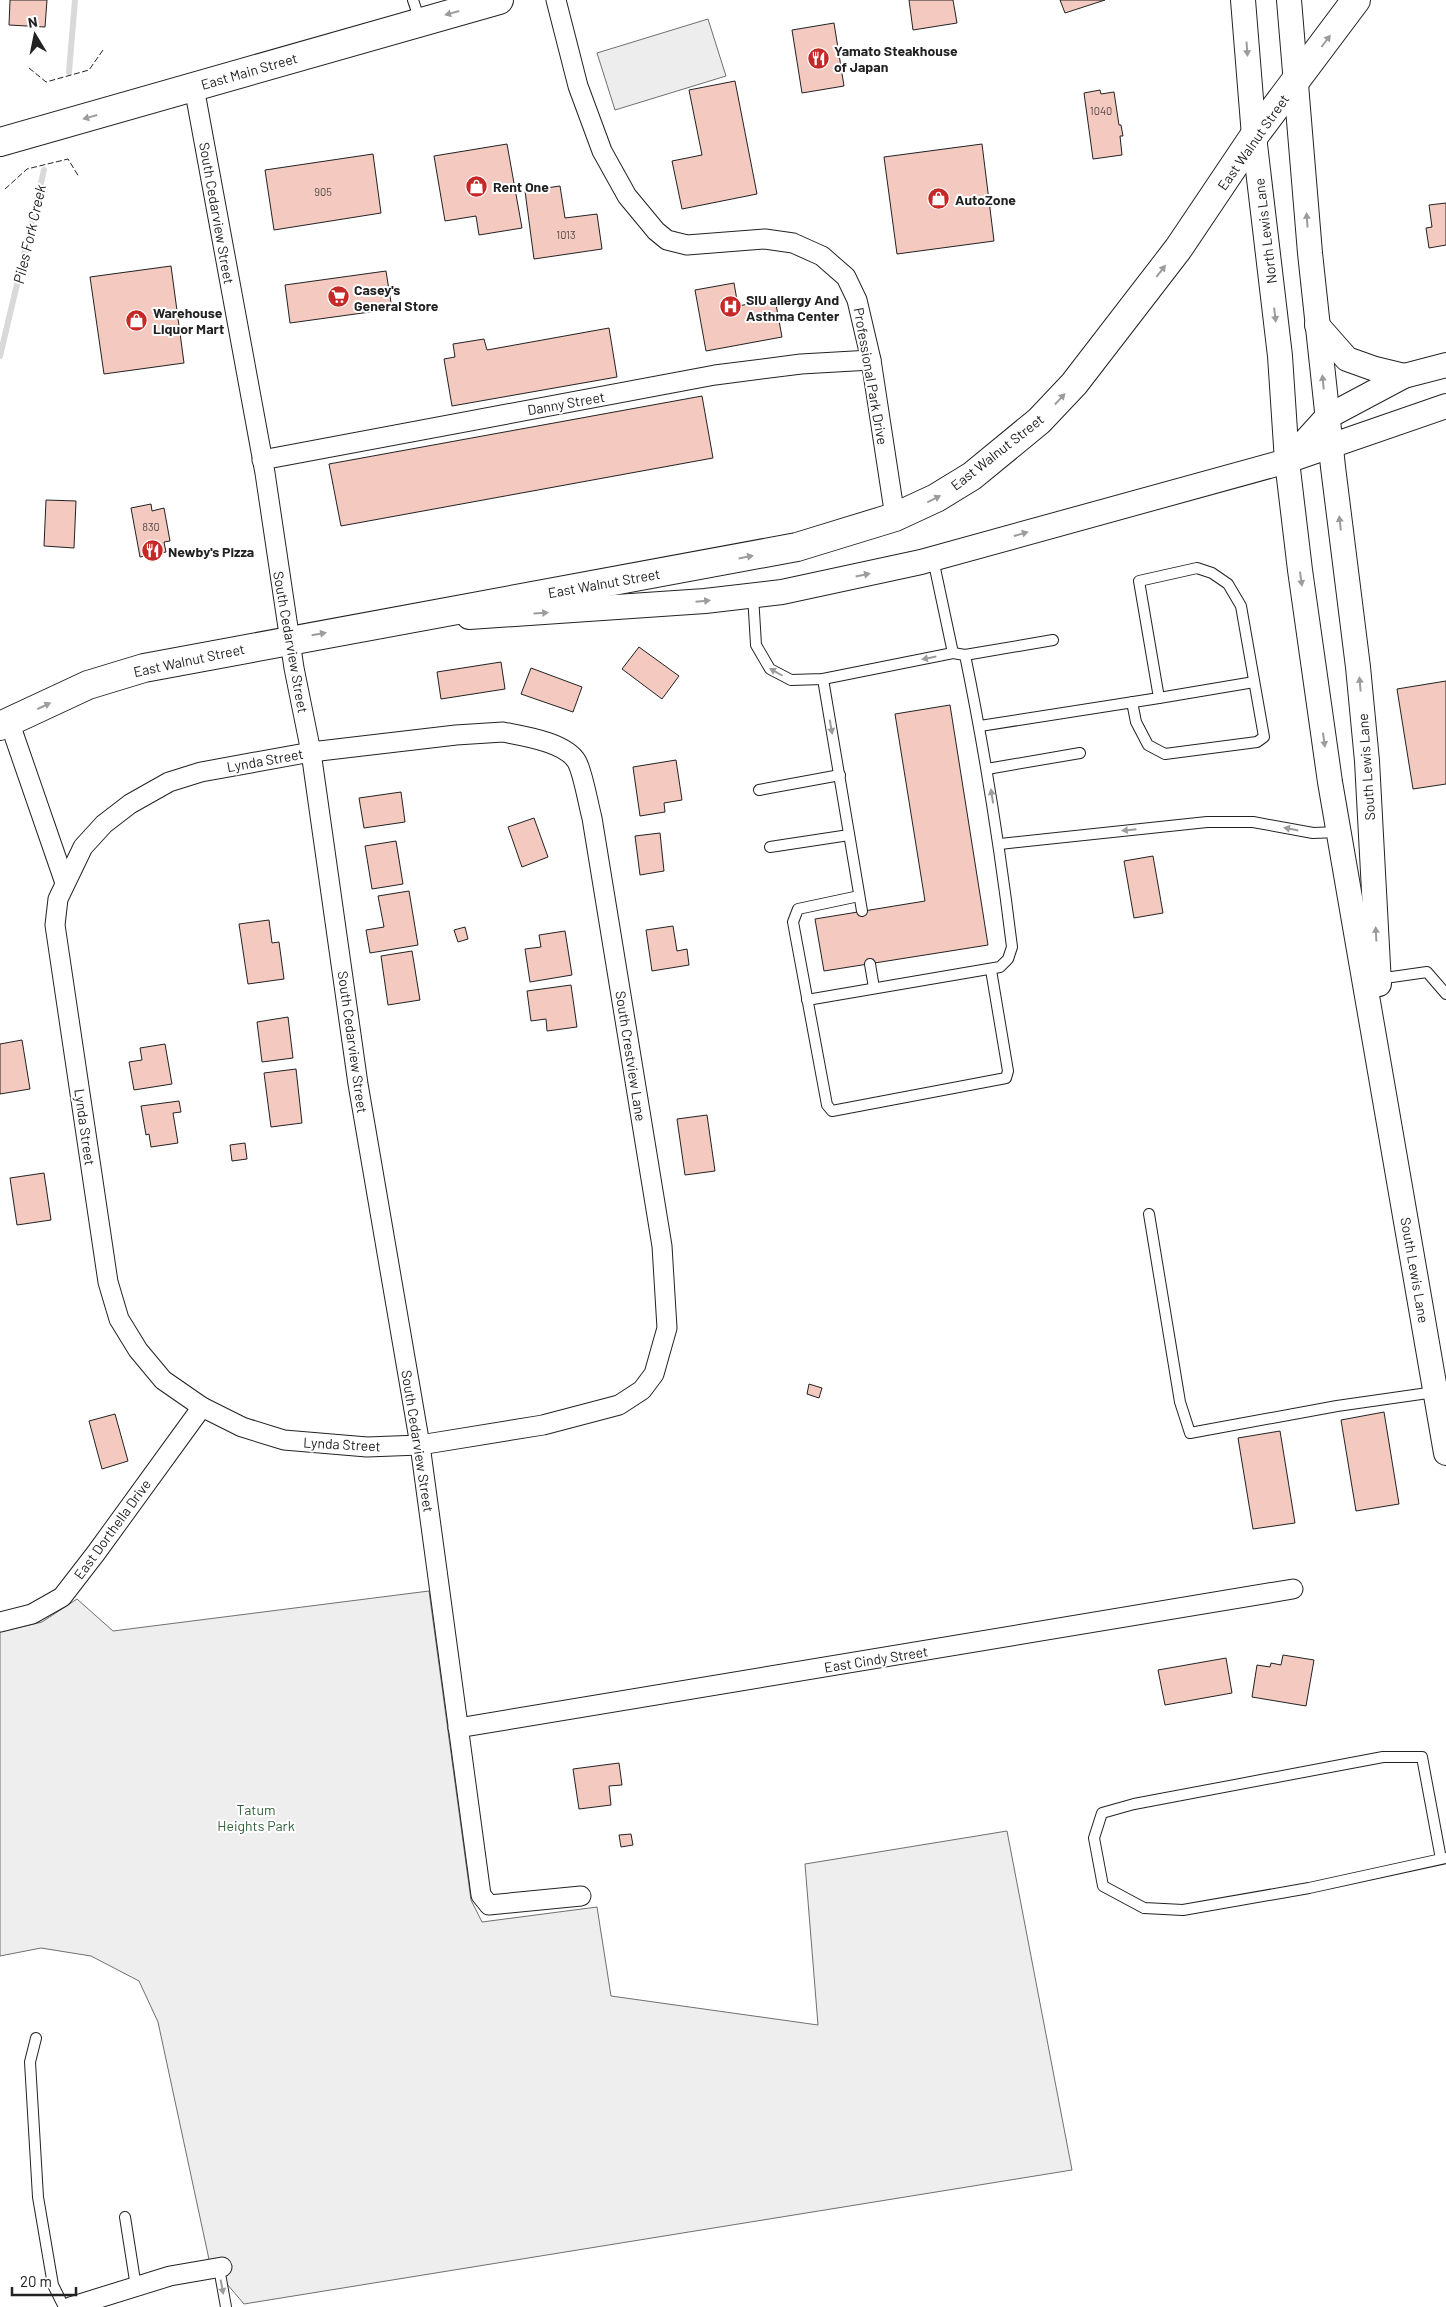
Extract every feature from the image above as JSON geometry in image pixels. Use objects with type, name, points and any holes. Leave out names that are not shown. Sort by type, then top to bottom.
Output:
[{"type":"highway","name":"East Main Street","points":[[3,141],[194,87],[417,11],[499,0]]},
{"type":"highway","name":"East Walnut Street","points":[[5,724],[88,685],[119,674],[171,662],[797,547],[895,517],[936,498],[972,476],[1039,422],[1074,384],[1178,249],[1254,136],[1356,0]]},
{"type":"street","name":"Professional Park Drive","points":[[556,0],[578,86],[602,151],[627,196],[656,231],[667,240],[687,245],[766,239],[793,243],[822,256],[846,277],[857,300],[871,360],[895,517]]},
{"type":"street","name":"North Lewis Lane","points":[[1243,0],[1254,136],[1280,356],[1287,461]]},
{"type":"street","points":[[1289,0],[1317,324],[1330,448]]},
{"type":"street","name":"South Cedarview Street","points":[[194,87],[262,460],[289,640],[312,752],[358,1084],[420,1445],[481,1895],[489,1905],[581,1896]]},
{"type":"street","points":[[1317,324],[1347,359],[1375,369],[1404,376]]},
{"type":"street","name":"Danny Street","points":[[262,460],[715,376],[801,364],[871,360]]},
{"type":"street","points":[[1287,461],[1327,417],[1404,376],[1446,365]]},
{"type":"street","name":"East Walnut Street","points":[[388,622],[538,614],[705,601],[782,592],[933,559],[1287,461],[1330,448],[1446,406]]},
{"type":"street","name":"South Lewis Lane","points":[[1330,448],[1360,686],[1370,807],[1384,1087]]},
{"type":"street","name":"South Lewis Lane","points":[[1287,461],[1300,570],[1339,832],[1446,1453]]},
{"type":"street","points":[[5,724],[65,883]]},
{"type":"street","name":"South Crestview Lane","points":[[312,752],[456,735],[503,732],[532,738],[555,746],[576,761],[592,818],[660,1236],[668,1328],[654,1374],[642,1390],[619,1405],[543,1425],[420,1445]]},
{"type":"street","name":"Lynda Street","points":[[312,752],[201,772],[169,782],[130,804],[104,824],[83,848],[58,898],[55,925],[108,1282],[119,1319],[138,1350],[163,1380],[202,1407],[242,1427],[284,1440],[367,1447],[420,1445]]},
{"type":"street","name":"East Dorthella Drive","points":[[0,1622],[32,1614],[62,1597],[202,1407]]},
{"type":"street","name":"East Cindy Street","points":[[458,1728],[1293,1589]]},
{"type":"street","points":[[70,2307],[170,2276],[220,2268]]},
{"type":"lane","points":[[933,559],[953,653]]},
{"type":"lane","points":[[1132,702],[1136,722],[1148,745],[1165,754],[1257,742],[1264,737],[1241,606],[1228,584],[1212,573],[1197,568],[1139,582],[1159,698]]},
{"type":"lane","points":[[753,595],[756,645],[770,669],[791,680],[823,679],[953,653],[965,655],[1053,640]]},
{"type":"lane","points":[[807,1000],[991,970],[1000,967],[1008,959],[1012,946],[1000,844],[980,726],[965,655]]},
{"type":"lane","points":[[823,679],[862,911]]},
{"type":"lane","points":[[980,726],[1254,682]]},
{"type":"lane","points":[[987,769],[1080,753]]},
{"type":"lane","points":[[759,790],[840,775]]},
{"type":"lane","points":[[1000,844],[1207,822],[1253,822],[1313,833],[1339,832]]},
{"type":"lane","points":[[770,847],[849,835]]},
{"type":"lane","points":[[859,896],[798,908],[794,922],[827,1105],[832,1111],[1006,1078],[1008,1071],[991,970]]},
{"type":"lane","points":[[870,964],[874,988]]},
{"type":"lane","points":[[1378,979],[1427,972],[1446,994]]},
{"type":"lane","points":[[1149,1214],[1180,1402],[1190,1433],[1338,1406],[1435,1392]]},
{"type":"lane","points":[[1383,1757],[1422,1757],[1444,1859],[1318,1886],[1183,1910],[1144,1908],[1103,1886],[1094,1838],[1102,1813],[1134,1804],[1383,1757]]},
{"type":"lane","points":[[36,2038],[30,2062],[38,2197],[54,2285],[64,2307]]},
{"type":"lane","points":[[125,2217],[136,2287]]},
{"type":"lane","points":[[220,2268],[226,2307]]},
{"type":"green space","name":"Tatum Heights Park","points":[[429,1591],[471,1900],[482,1922],[597,1907],[611,1996],[818,2025],[805,1864],[1007,1831],[1072,2170],[244,2304],[210,2264],[158,2022],[139,1981],[91,1956],[41,1948],[0,1956],[0,1632],[42,1622],[77,1599],[113,1631]]},
{"type":"shaded area","points":[[708,19],[726,76],[615,110],[597,53]]},
{"type":"building","points":[[10,0],[47,0],[45,27],[9,25]]},
{"type":"building","points":[[909,0],[953,0],[957,23],[913,30]]},
{"type":"building","points":[[1060,0],[1105,0],[1065,13]]},
{"type":"building","name":"Yamato Steakhouse of Japan","points":[[834,23],[844,86],[802,93],[792,30]]},
{"type":"building","points":[[735,81],[757,194],[682,209],[672,161],[702,155],[689,90]]},
{"type":"building","points":[[1100,90],[1101,94],[1114,92],[1119,125],[1121,125],[1123,136],[1120,136],[1122,155],[1093,159],[1084,93]]},
{"type":"building","name":"Rent One","points":[[507,144],[522,228],[479,235],[476,216],[445,221],[434,156]]},
{"type":"building","name":"AutoZone","points":[[982,144],[994,241],[897,254],[884,157]]},
{"type":"building","points":[[373,154],[381,213],[274,230],[265,170]]},
{"type":"building","points":[[560,186],[565,218],[597,214],[602,249],[534,259],[525,191]]},
{"type":"building","points":[[1446,203],[1446,245],[1429,248],[1426,228],[1432,227],[1429,205]]},
{"type":"building","name":"Warehouse Liquor Mart","points":[[171,266],[184,363],[104,374],[90,277]]},
{"type":"building","name":"Casey's General Store","points":[[386,271],[392,309],[290,323],[285,285]]},
{"type":"building","points":[[734,283],[738,306],[775,299],[782,337],[706,351],[695,290]]},
{"type":"building","points":[[609,328],[617,377],[452,406],[444,359],[455,357],[453,344],[484,339],[487,350]]},
{"type":"building","points":[[702,396],[713,458],[341,526],[329,464]]},
{"type":"building","points":[[46,500],[76,501],[74,548],[44,546]]},
{"type":"building","points":[[151,504],[152,511],[164,508],[170,541],[164,542],[166,552],[140,557],[131,508]]},
{"type":"building","points":[[639,647],[679,676],[662,699],[622,669]]},
{"type":"building","points":[[501,662],[505,689],[441,699],[437,672]]},
{"type":"building","points":[[531,668],[582,687],[573,712],[521,694]]},
{"type":"building","points":[[1446,681],[1446,784],[1413,789],[1397,689]]},
{"type":"building","points":[[950,705],[988,945],[824,971],[815,919],[925,901],[895,714]]},
{"type":"building","points":[[676,760],[682,800],[664,803],[665,812],[640,816],[633,767]]},
{"type":"building","points":[[401,792],[405,822],[364,828],[359,798]]},
{"type":"building","points":[[534,818],[548,857],[522,867],[508,827]]},
{"type":"building","points":[[660,833],[664,871],[640,875],[635,836]]},
{"type":"building","points":[[396,841],[403,884],[372,889],[365,846]]},
{"type":"building","points":[[1153,856],[1163,913],[1134,918],[1124,861]]},
{"type":"building","points":[[409,891],[418,945],[370,953],[366,930],[384,927],[378,896]]},
{"type":"building","points":[[269,920],[272,943],[279,942],[284,979],[248,984],[239,924]]},
{"type":"building","points":[[673,926],[677,951],[687,949],[689,965],[652,971],[646,930]]},
{"type":"building","points":[[465,927],[468,939],[458,942],[454,930]]},
{"type":"building","points":[[565,931],[572,975],[530,982],[525,949],[541,947],[539,935]]},
{"type":"building","points":[[412,951],[420,1000],[388,1005],[381,956]]},
{"type":"building","points":[[571,985],[577,1027],[547,1031],[546,1019],[531,1021],[527,991]]},
{"type":"building","points":[[288,1017],[293,1058],[262,1062],[257,1022]]},
{"type":"building","points":[[22,1040],[30,1089],[0,1094],[0,1044]]},
{"type":"building","points":[[165,1044],[172,1084],[134,1090],[129,1062],[142,1060],[140,1048]]},
{"type":"building","points":[[296,1069],[302,1123],[271,1127],[264,1073]]},
{"type":"building","points":[[179,1101],[181,1112],[173,1113],[178,1143],[151,1147],[149,1134],[146,1135],[141,1106]]},
{"type":"building","points":[[707,1115],[715,1171],[685,1175],[677,1119]]},
{"type":"building","points":[[245,1143],[247,1159],[232,1161],[230,1145]]},
{"type":"building","points":[[44,1173],[51,1220],[17,1225],[10,1178]]},
{"type":"building","points":[[809,1384],[822,1388],[819,1398],[807,1394]]},
{"type":"building","points":[[1384,1412],[1399,1504],[1356,1511],[1341,1420]]},
{"type":"building","points":[[115,1414],[128,1461],[102,1469],[89,1421]]},
{"type":"building","points":[[1280,1431],[1295,1523],[1253,1529],[1238,1438]]},
{"type":"building","points":[[1283,1655],[1314,1660],[1306,1706],[1252,1697],[1257,1665],[1270,1667],[1271,1663],[1281,1665]]},
{"type":"building","points":[[1226,1658],[1232,1693],[1165,1705],[1158,1670]]},
{"type":"building","points":[[619,1763],[622,1785],[609,1786],[611,1805],[579,1809],[573,1769]]},
{"type":"building","points":[[631,1834],[633,1845],[621,1847],[619,1835]]},
{"type":"waterway","name":"Piles Fork Creek","points":[[69,72],[75,0]]},
{"type":"waterway","name":"Piles Fork Creek","points":[[0,356],[44,170]]},
{"type":"fence","points":[[29,68],[46,82],[89,70],[103,50]]},
{"type":"fence","points":[[5,189],[27,169],[68,159],[79,177]]},
{"type":"place","name":"Yamato Steakhouse of Japan","points":[[818,58]]},
{"type":"place","name":"Rent One","points":[[477,186]]},
{"type":"place","name":"AutoZone","points":[[939,199]]},
{"type":"place","name":"Casey's General Store","points":[[338,297]]},
{"type":"place","name":"SIU allergy And Asthma Center","points":[[730,307]]},
{"type":"place","name":"Warehouse Liquor Mart","points":[[137,320]]},
{"type":"place","name":"Newby's Pizza","points":[[152,551]]}]
